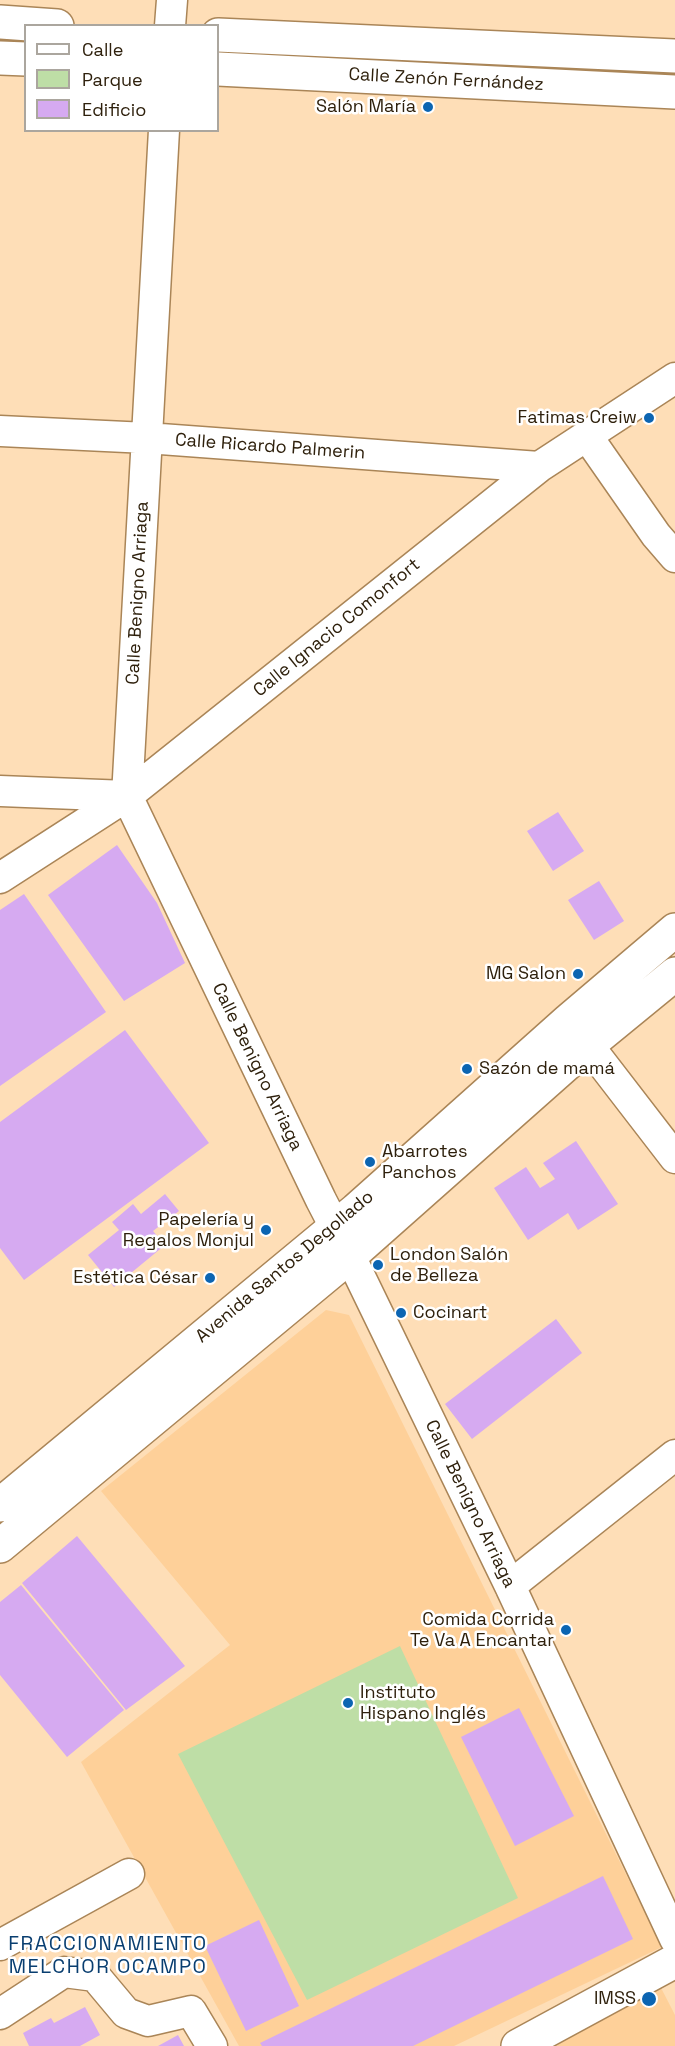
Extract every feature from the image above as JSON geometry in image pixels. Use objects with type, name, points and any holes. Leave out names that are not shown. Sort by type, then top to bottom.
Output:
[{"type":"main road","points":[[0,22],[28,24]]},
{"type":"main road","name":"Calle Zenón Fernández","points":[[219,35],[675,56]]},
{"type":"main road","points":[[0,58],[24,59]]},
{"type":"main road","name":"Calle Zenón Fernández","points":[[219,69],[675,92]]},
{"type":"main road","name":"Avenida Santos Degollado","points":[[0,1505],[365,1202],[569,1020],[675,930]]},
{"type":"main road","name":"Avenida Santos Degollado","points":[[0,1546],[350,1256],[587,1046],[675,974]]},
{"type":"main road","points":[[518,2046],[675,1961]]},
{"type":"street","points":[[170,24],[172,0]]},
{"type":"street","name":"Calle Benigno Arriaga","points":[[164,132],[127,796],[510,1586],[675,1939]]},
{"type":"street","name":"Calle Ignacio Comonfort","points":[[0,878],[127,796],[539,467],[675,378]]},
{"type":"street","name":"Calle Ricardo Palmerin","points":[[0,431],[147,438],[539,467]]},
{"type":"street","points":[[587,436],[656,535],[675,556]]},
{"type":"street","points":[[0,791],[127,796]]},
{"type":"street","points":[[569,1020],[675,1158]]},
{"type":"street","points":[[510,1586],[675,1455]]},
{"type":"street","points":[[0,1944],[129,1874]]},
{"type":"street","points":[[0,2014],[64,1972],[95,1976],[126,2013],[148,2021],[191,2012],[212,2046]]},
{"type":"shaded area","name":"Instituto Hispano Inglés","points":[[326,1310],[349,1315],[662,1947],[454,2046],[239,2046],[81,1762],[230,1645],[101,1491]]},
{"type":"shaded area","name":"IMSS","points":[[659,1984],[675,2015],[675,2046],[549,2046]]},
{"type":"green space","points":[[400,1646],[518,1898],[307,2000],[178,1754]]},
{"type":"building","points":[[558,812],[584,851],[553,871],[527,831]]},
{"type":"building","points":[[117,845],[157,903],[185,963],[124,1001],[48,895]]},
{"type":"building","points":[[599,881],[624,921],[594,940],[568,900]]},
{"type":"building","points":[[24,894],[106,1012],[0,1086],[0,910]]},
{"type":"building","points":[[125,1030],[209,1143],[24,1280],[0,1248],[0,1122]]},
{"type":"building","points":[[576,1141],[618,1204],[578,1230],[568,1213],[528,1240],[494,1188],[526,1167],[540,1188],[555,1179],[543,1163]]},
{"type":"building","points":[[165,1194],[179,1211],[153,1231],[165,1245],[114,1287],[88,1255],[119,1230],[112,1222],[133,1204],[141,1214]]},
{"type":"building","points":[[556,1319],[582,1353],[472,1439],[445,1404]]},
{"type":"building","points":[[77,1536],[185,1666],[126,1710],[22,1583]]},
{"type":"building","points":[[21,1585],[124,1710],[67,1757],[0,1675],[0,1602]]},
{"type":"building","points":[[519,1708],[574,1816],[515,1846],[461,1737]]},
{"type":"building","points":[[603,1876],[633,1939],[413,2046],[262,2046],[260,2043]]},
{"type":"building","points":[[259,1920],[299,2006],[246,2031],[205,1946]]},
{"type":"building","points":[[85,2007],[100,2035],[80,2046],[29,2046],[23,2033],[51,2018],[54,2023]]},
{"type":"building","points":[[178,2035],[184,2046],[158,2046]]},
{"type":"place","name":"Salón María","points":[[428,107]]},
{"type":"place","name":"Fatimas Creiw","points":[[649,418]]},
{"type":"place","name":"MG Salon","points":[[578,974]]},
{"type":"place","name":"Sazón de mamá","points":[[467,1069]]},
{"type":"place","name":"Abarrotes Panchos","points":[[370,1162]]},
{"type":"place","name":"Papelería y Regalos Monjul","points":[[266,1230]]},
{"type":"place","name":"London Salón de Belleza","points":[[378,1265]]},
{"type":"place","name":"Estética César","points":[[210,1278]]},
{"type":"place","name":"Cocinart","points":[[401,1313]]},
{"type":"place","name":"Comida Corrida Te Va A Encantar","points":[[566,1630]]},
{"type":"place","name":"Instituto Hispano Inglés","points":[[348,1703]]},
{"type":"place","name":"IMSS","points":[[649,1999]]},
{"type":"district","name":"FRACCIONAMIENTO MELCHOR OCAMPO","points":[[108,1956]]}]
